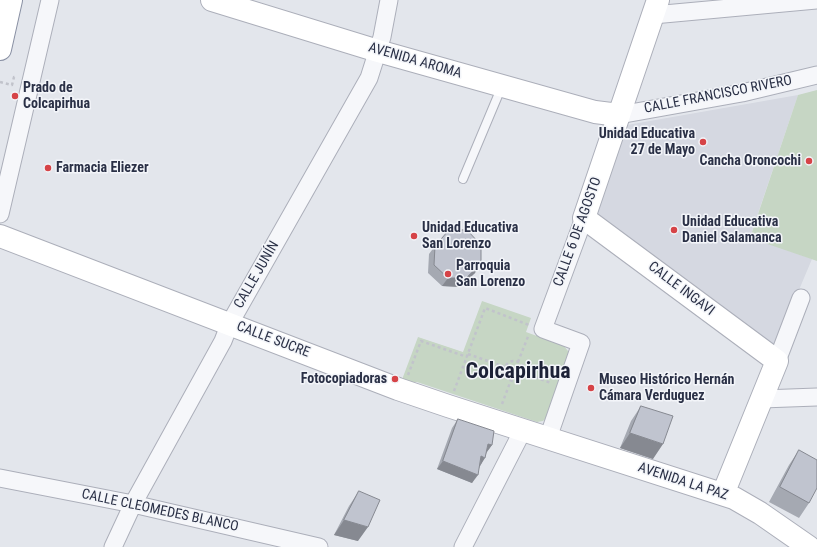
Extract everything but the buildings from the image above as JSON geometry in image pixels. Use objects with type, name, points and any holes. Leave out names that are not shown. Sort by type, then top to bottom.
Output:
[{"type":"main road","points":[[0,49],[11,0]]},
{"type":"main road","name":"AVENIDA AROMA","points":[[212,0],[378,51],[595,112],[619,115]]},
{"type":"main road","name":"CALLE 6 DE AGOSTO","points":[[584,218],[656,8]]},
{"type":"main road","name":"CALLE INGAVI","points":[[584,218],[777,361]]},
{"type":"main road","name":"CALLE SUCRE","points":[[0,236],[230,323],[398,389],[548,438]]},
{"type":"main road","points":[[723,494],[777,361]]},
{"type":"main road","name":"AVENIDA LA PAZ","points":[[548,438],[734,498],[760,513],[809,547]]},
{"type":"street","points":[[0,214],[50,0]]},
{"type":"street","name":"CALLE JUNÍN","points":[[113,547],[133,504],[223,341],[230,323],[369,78],[382,37],[389,0]]},
{"type":"street","points":[[656,8],[817,0]]},
{"type":"street","name":"CALLE FRANCISCO RIVERO","points":[[619,115],[742,93],[817,75]]},
{"type":"street","name":"CALLE 6 DE AGOSTO","points":[[548,438],[581,343],[543,329],[584,218]]},
{"type":"street","points":[[777,361],[801,298]]},
{"type":"street","points":[[762,398],[817,396]]},
{"type":"street","points":[[463,547],[523,430]]},
{"type":"street","name":"CALLE CLEOMEDES BLANCO","points":[[0,478],[133,504],[319,547]]},
{"type":"lane","points":[[463,179],[502,86]]},
{"type":"path","points":[[0,82],[12,85]]},
{"type":"path","points":[[448,406],[485,308],[528,324]]},
{"type":"path","points":[[518,362],[527,338]]},
{"type":"path","points":[[407,379],[421,341],[467,357]]},
{"type":"path","points":[[468,354],[505,367]]},
{"type":"path","points":[[511,361],[518,362],[523,367],[524,373],[520,379],[511,380],[505,375],[505,367],[511,361]]},
{"type":"path","points":[[524,373],[552,384]]},
{"type":"path","points":[[502,404],[511,380]]},
{"type":"shaded area","points":[[798,95],[750,237],[812,259],[775,347],[596,216],[627,125]]},
{"type":"green space","points":[[817,90],[817,261],[750,238],[798,95]]},
{"type":"green space","points":[[482,301],[531,318],[526,332],[564,346],[568,351],[569,357],[548,416],[543,421],[537,422],[417,382],[400,385],[418,337],[463,352]]},
{"type":"place","name":"Prado de Colcapirhua","points":[[15,96]]},
{"type":"place","name":"Unidad Educativa 27 de Mayo","points":[[703,142]]},
{"type":"place","name":"Cancha Oroncochi","points":[[809,161]]},
{"type":"place","name":"Farmacia Eliezer","points":[[48,168]]},
{"type":"place","name":"Unidad Educativa Daniel Salamanca","points":[[674,230]]},
{"type":"place","name":"Unidad Educativa San Lorenzo","points":[[414,236]]},
{"type":"place","name":"Parroquia San Lorenzo","points":[[448,274]]},
{"type":"place","name":"Fotocopiadoras","points":[[395,379]]},
{"type":"place","name":"Museo Histórico Hernán Cámara Verduguez","points":[[591,388]]},
{"type":"district","name":"Colcapirhua","points":[[518,372]]}]
